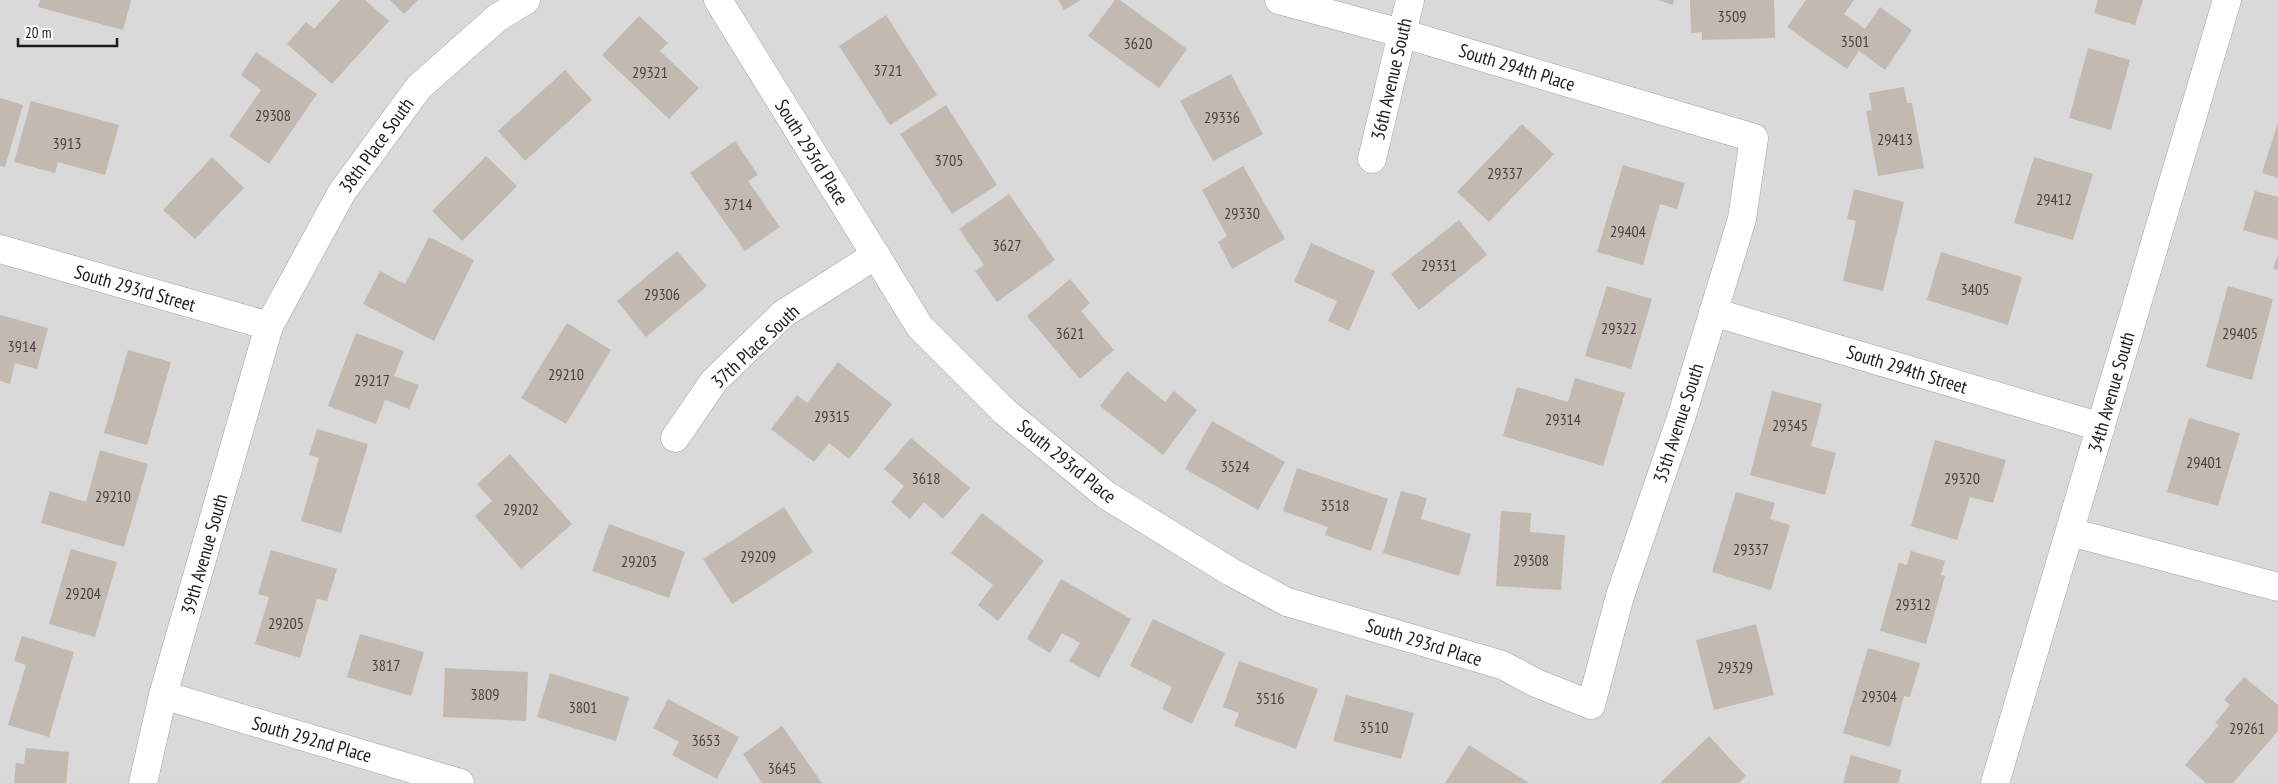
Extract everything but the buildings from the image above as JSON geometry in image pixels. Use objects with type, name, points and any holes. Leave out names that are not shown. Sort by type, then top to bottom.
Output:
[{"type":"street","name":"38th Place South","points":[[269,326],[342,192],[419,87],[497,18],[526,0]]},
{"type":"street","name":"South 293rd Place","points":[[718,0],[920,327],[1004,411],[1106,495],[1230,572],[1287,602],[1502,666],[1536,683],[1590,705]]},
{"type":"street","name":"South 294th Place","points":[[1279,0],[1401,33],[1754,138]]},
{"type":"street","name":"36th Avenue South","points":[[1372,159],[1410,0]]},
{"type":"street","name":"34th Avenue South","points":[[1995,783],[2227,0]]},
{"type":"street","name":"35th Avenue South","points":[[1590,705],[1620,596],[1681,418],[1742,219],[1754,138]]},
{"type":"street","name":"South 293rd Street","points":[[0,249],[269,326]]},
{"type":"street","name":"37th Place South","points":[[675,438],[714,380],[783,314],[876,254]]},
{"type":"street","name":"South 294th Street","points":[[1713,312],[2100,427]]},
{"type":"street","name":"39th Avenue South","points":[[143,783],[163,696],[269,326]]},
{"type":"street","points":[[2070,532],[2278,588]]},
{"type":"street","name":"South 292nd Place","points":[[163,696],[460,783]]},
{"type":"shaded area","points":[[0,0],[2278,0],[2278,783],[0,783]]}]
